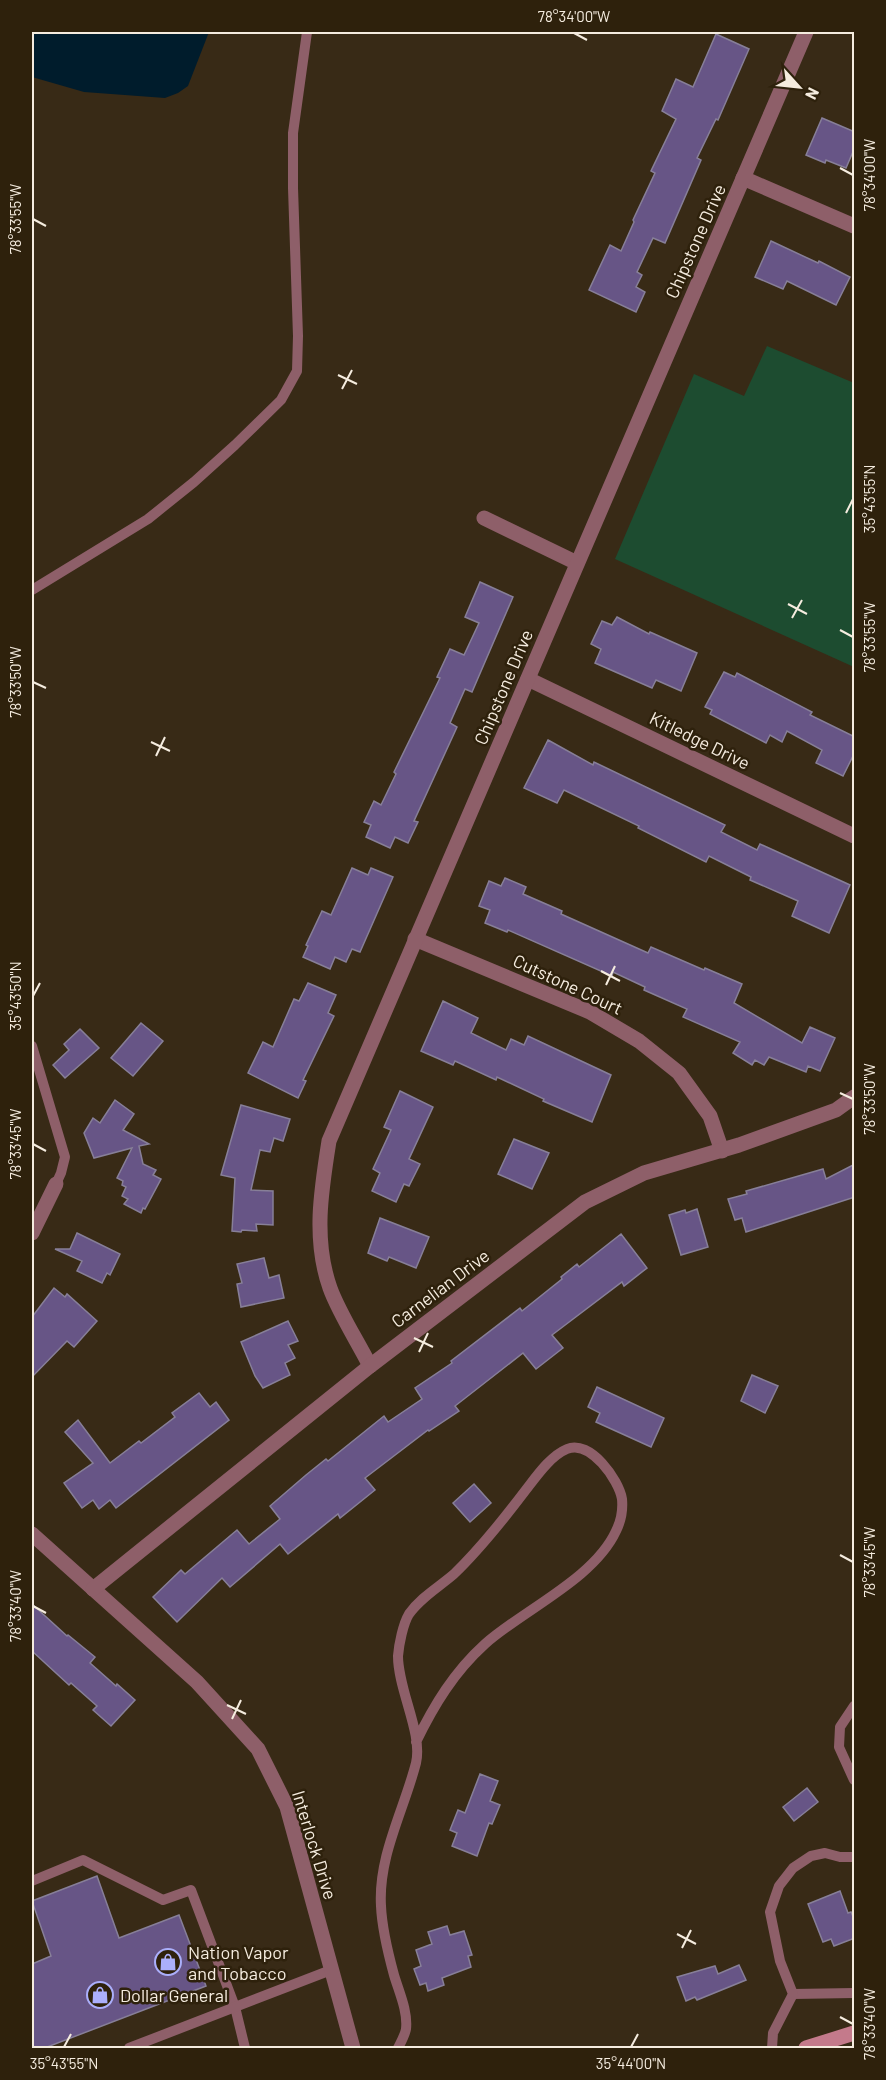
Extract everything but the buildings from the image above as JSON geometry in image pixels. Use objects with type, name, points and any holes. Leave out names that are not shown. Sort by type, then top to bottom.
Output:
[{"type":"main road","points":[[806,2049],[855,2033]]},
{"type":"street","name":"Chipstone Drive","points":[[370,1366],[330,1289],[320,1248],[321,1194],[329,1142],[806,32]]},
{"type":"street","points":[[743,178],[855,226]]},
{"type":"street","points":[[484,518],[577,563]]},
{"type":"street","name":"Kitledge Drive","points":[[528,679],[855,836]]},
{"type":"street","name":"Cutstone Court","points":[[415,939],[590,1012],[639,1041],[679,1073],[710,1116],[722,1151]]},
{"type":"street","name":"Carnelian Drive","points":[[93,1588],[370,1366],[585,1202],[644,1173],[722,1151],[836,1110],[855,1097]]},
{"type":"street","points":[[32,1233],[56,1184]]},
{"type":"street","name":"Interlock Drive","points":[[32,1534],[197,1682],[258,1749],[287,1807],[353,2049]]},
{"type":"lane","points":[[32,590],[140,525],[194,482],[281,400],[297,371],[293,133],[307,32]]},
{"type":"lane","points":[[32,1046],[65,1157],[56,1184]]},
{"type":"lane","points":[[398,2049],[406,2031],[406,2014],[383,1929],[381,1903],[385,1859],[417,1761],[416,1742],[400,1677],[398,1654],[407,1618],[417,1603],[453,1574],[478,1548],[555,1458],[568,1448],[579,1447],[593,1455],[611,1472],[622,1498],[621,1518],[615,1533],[601,1554],[572,1580],[485,1644],[453,1678],[435,1704],[416,1742]]},
{"type":"lane","points":[[855,1706],[840,1726],[839,1747],[855,1780]]},
{"type":"lane","points":[[772,2049],[773,2033],[793,1994],[780,1961],[770,1912],[779,1886],[793,1868],[811,1856],[825,1852],[840,1857],[855,1857]]},
{"type":"lane","points":[[32,1881],[83,1860],[164,1900],[191,1890],[235,2007],[245,2049]]},
{"type":"lane","points":[[129,2049],[331,1970]]},
{"type":"lane","points":[[793,1994],[855,1993]]},
{"type":"green space","points":[[767,346],[854,383],[854,667],[615,559],[694,374],[744,396]]},
{"type":"water","points":[[32,32],[209,32],[188,86],[165,98],[84,92],[32,77]]},
{"type":"place","name":"Nation Vapor and Tobacco","points":[[168,1962]]},
{"type":"place","name":"Dollar General","points":[[100,1995]]}]
